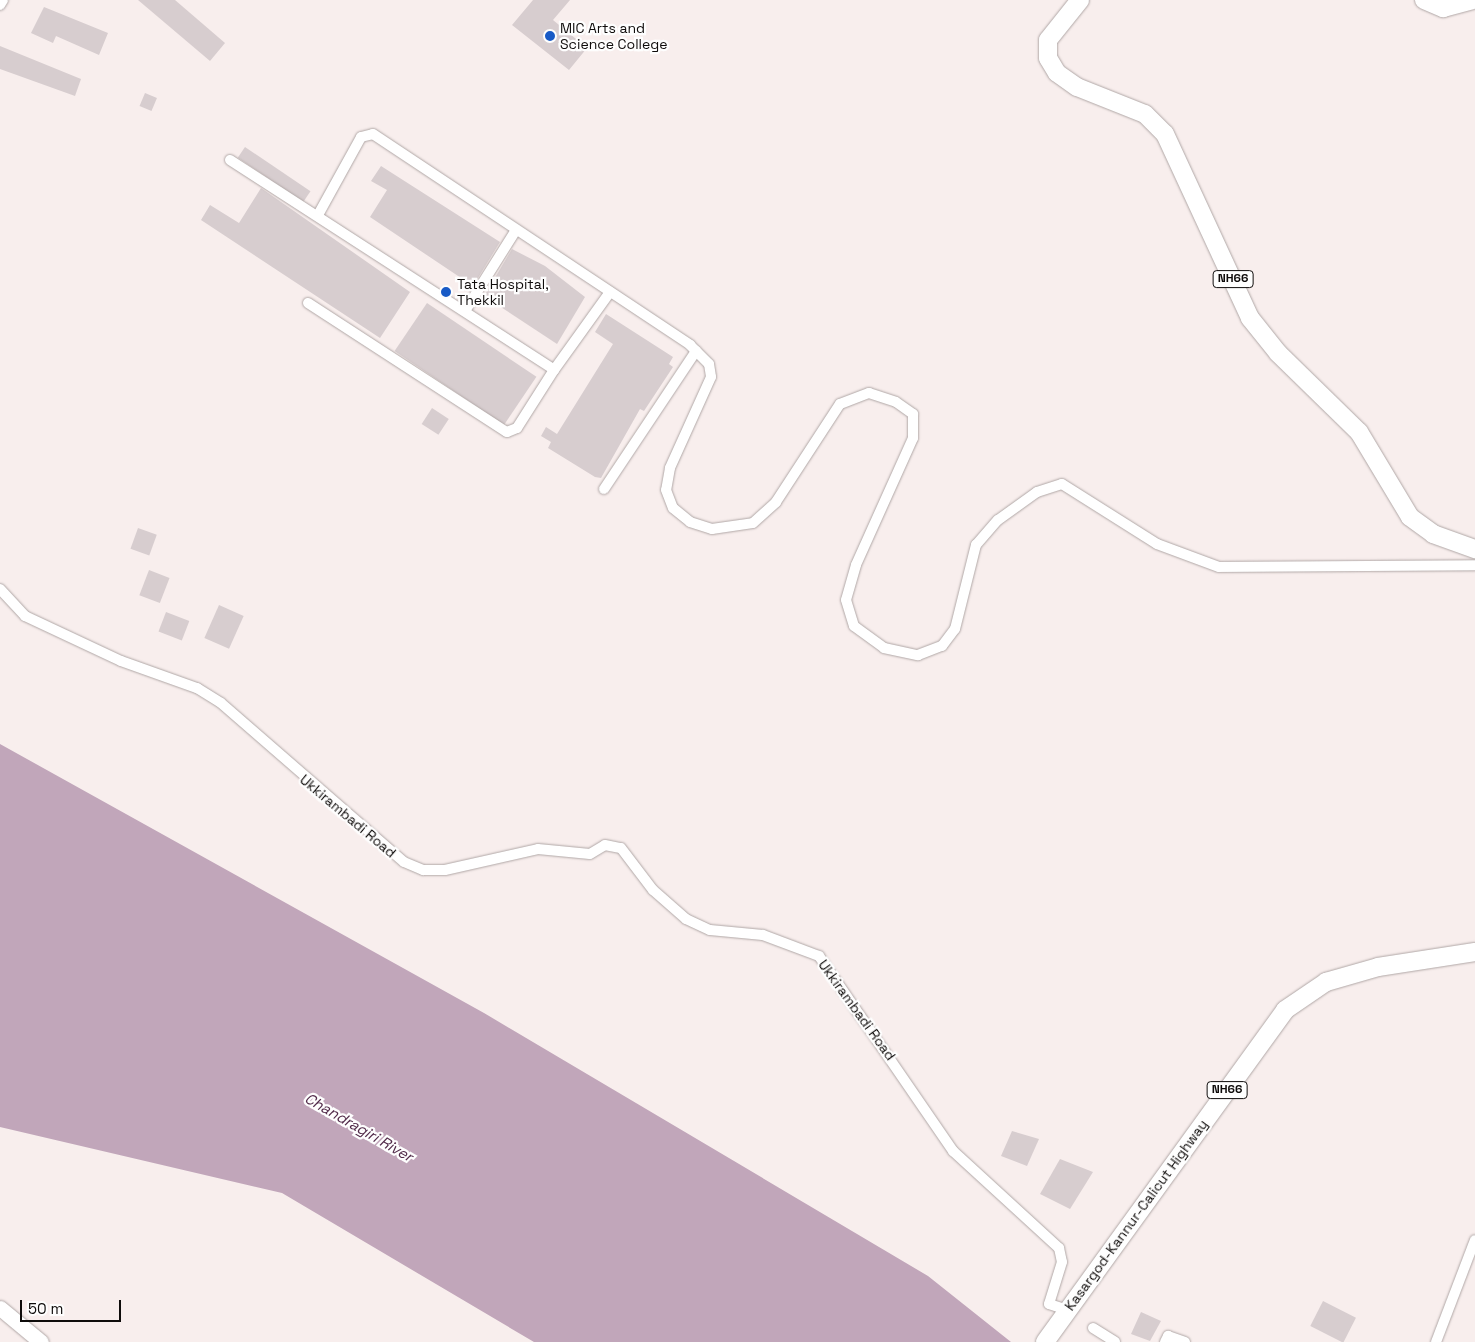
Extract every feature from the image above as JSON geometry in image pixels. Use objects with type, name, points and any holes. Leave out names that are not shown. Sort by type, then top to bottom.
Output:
[{"type":"highway","name":"NH66","points":[[1080,0],[1048,40],[1048,58],[1057,73],[1077,87],[1145,114],[1165,134],[1250,318],[1278,353],[1359,432],[1410,517],[1433,534],[1475,549]]},
{"type":"highway","points":[[1424,0],[1443,8],[1472,0]]},
{"type":"highway","name":"Kasargod-Kannur-Calicut Highway","points":[[1048,1337],[1285,1010],[1326,982],[1378,967],[1475,952]]},
{"type":"main road","points":[[0,1308],[41,1342]]},
{"type":"street","points":[[0,5],[3,0]]},
{"type":"street","points":[[318,215],[361,137],[373,134],[696,351],[709,364],[711,377],[670,468],[666,490],[673,508],[690,522],[712,529],[753,523],[776,502],[840,404],[869,393],[896,402],[913,414],[913,438],[856,564],[846,600],[854,626],[884,648],[918,655],[942,646],[956,629],[976,545],[998,520],[1037,492],[1062,484],[1158,544],[1219,568],[1475,565]]},
{"type":"street","points":[[230,160],[318,215],[554,370]]},
{"type":"street","points":[[465,312],[516,230]]},
{"type":"street","points":[[308,303],[507,432],[518,428],[554,370],[610,292]]},
{"type":"street","points":[[604,489],[696,351]]},
{"type":"street","name":"Ukkirambadi Road","points":[[0,589],[25,616],[157,676],[197,688],[221,703],[404,862],[423,870],[446,870],[538,849],[590,854],[605,845],[621,848],[652,890],[686,919],[710,930],[763,935],[819,956],[954,1151],[1059,1248],[1062,1262],[1049,1304],[1067,1310]]},
{"type":"street","points":[[1436,1342],[1475,1240]]},
{"type":"street","points":[[1093,1328],[1115,1342]]},
{"type":"street","points":[[1165,1342],[1168,1336],[1185,1342]]},
{"type":"water","name":"Chandragiri River","points":[[0,744],[484,1013],[928,1276],[1011,1342],[534,1342],[282,1193],[0,1127]]},
{"type":"building","points":[[138,0],[175,0],[225,43],[210,61]]},
{"type":"building","name":"MIC Arts and Science College","points":[[533,0],[570,0],[553,20],[587,48],[569,70],[512,25]]},
{"type":"building","points":[[44,7],[108,33],[99,55],[56,36],[53,43],[31,33]]},
{"type":"building","points":[[0,46],[81,79],[75,96],[0,69]]},
{"type":"building","points":[[145,93],[157,98],[151,111],[140,106]]},
{"type":"building","points":[[245,147],[310,191],[303,202],[238,158]]},
{"type":"building","points":[[381,166],[500,242],[473,286],[370,217],[387,190],[371,181]]},
{"type":"building","points":[[261,188],[410,292],[380,338],[201,220],[210,205],[239,223]]},
{"type":"building","points":[[512,249],[545,266],[585,297],[557,344],[484,296]]},
{"type":"building","points":[[427,303],[536,377],[504,425],[395,351]]},
{"type":"building","points":[[606,314],[673,357],[669,364],[673,367],[644,411],[640,409],[601,478],[595,477],[548,448],[551,442],[541,436],[546,427],[557,434],[613,344],[595,332]]},
{"type":"building","points":[[432,408],[449,419],[438,435],[422,424]]},
{"type":"building","points":[[138,528],[157,535],[149,556],[130,549]]},
{"type":"building","points":[[149,570],[170,578],[160,603],[139,595]]},
{"type":"building","points":[[219,605],[244,616],[229,649],[204,638]]},
{"type":"building","points":[[166,612],[189,621],[182,641],[158,632]]},
{"type":"building","points":[[1012,1131],[1039,1139],[1027,1166],[1001,1156]]},
{"type":"building","points":[[1060,1159],[1093,1172],[1070,1209],[1040,1194]]},
{"type":"building","points":[[1323,1301],[1356,1318],[1344,1342],[1310,1326]]},
{"type":"building","points":[[1141,1312],[1161,1321],[1150,1341],[1131,1334]]},
{"type":"place","name":"MIC Arts and Science College","points":[[550,36]]},
{"type":"place","name":"Tata Hospital, Thekkil","points":[[446,292]]}]
